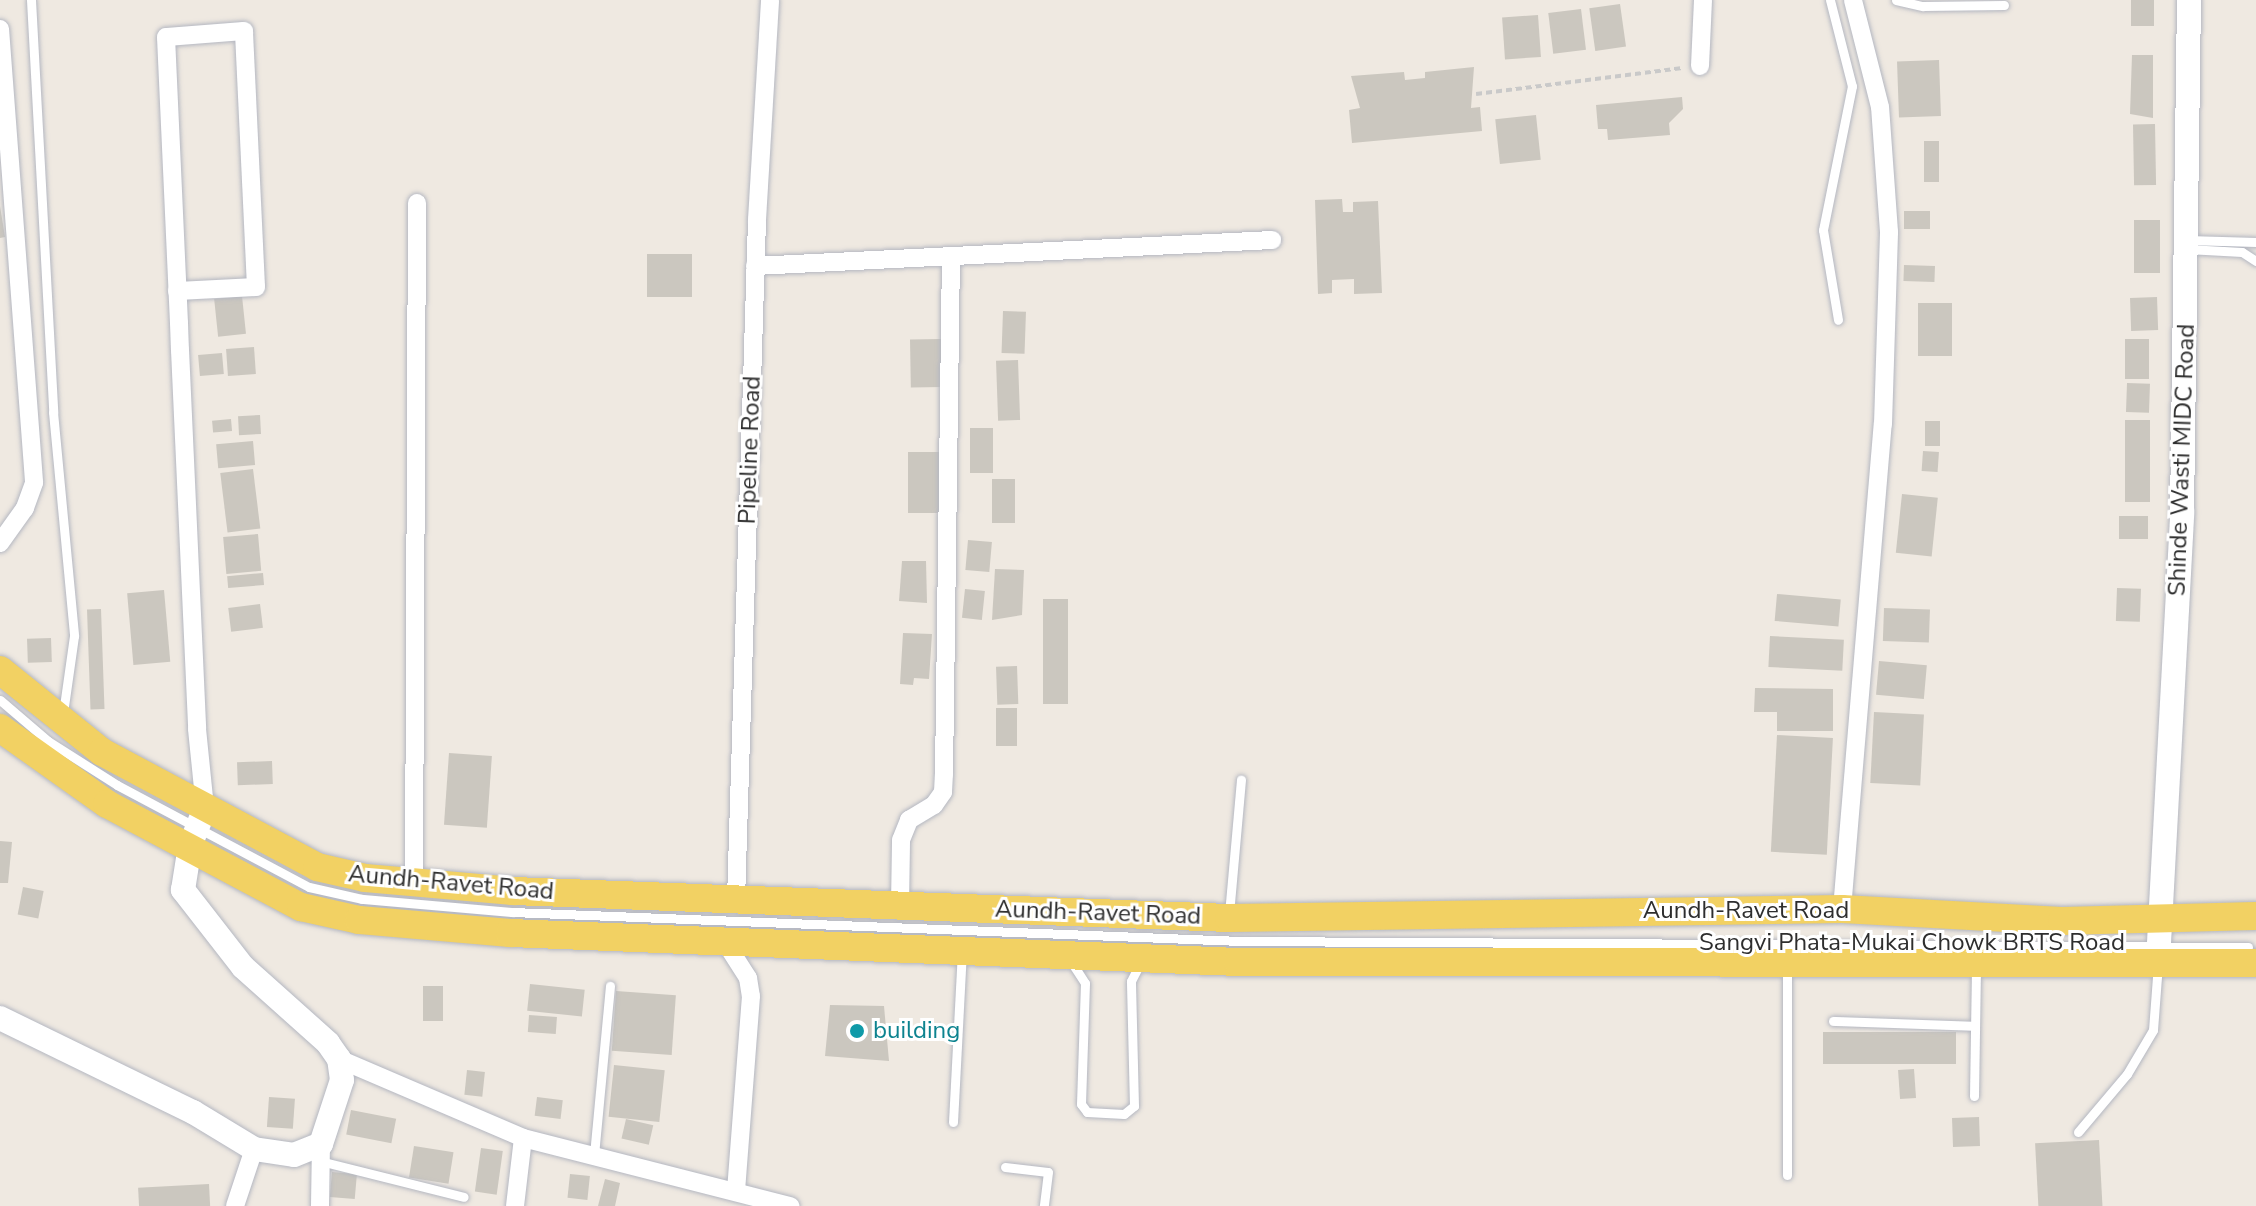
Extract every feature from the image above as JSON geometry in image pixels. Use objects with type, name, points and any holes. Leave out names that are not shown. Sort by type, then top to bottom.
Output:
[{"type":"main road","name":"Aundh-Ravet Road","points":[[0,670],[61,724],[102,752],[301,907],[359,920],[510,933],[1142,958],[1976,963],[2160,941],[2256,916]]},
{"type":"main road","name":"Aundh-Ravet Road","points":[[0,728],[79,788],[317,867],[414,882],[736,900],[1229,918],[1842,909],[2062,921],[2160,941],[2254,950]]},
{"type":"street","name":"Pipeline Road","points":[[736,900],[755,266],[770,0]]},
{"type":"street","points":[[1700,66],[1703,0]]},
{"type":"street","points":[[1842,909],[1883,424],[1889,232],[1880,107],[1853,0]]},
{"type":"street","name":"Shinde Wasti MIDC Road","points":[[2160,941],[2175,698],[2187,244],[2189,0]]},
{"type":"street","points":[[0,29],[34,483],[25,508],[0,543]]},
{"type":"street","points":[[177,291],[256,287],[244,31],[166,37],[198,827],[183,879],[188,901],[243,967],[339,1059],[523,1138],[736,1189],[790,1206]]},
{"type":"street","points":[[414,882],[417,203]]},
{"type":"street","points":[[755,266],[1272,240]]},
{"type":"street","points":[[900,906],[901,840],[909,820],[934,805],[943,792],[951,256]]},
{"type":"street","points":[[725,942],[748,978],[751,996],[736,1189]]},
{"type":"street","points":[[0,1018],[193,1112],[254,1149],[294,1155],[320,1152]]},
{"type":"street","points":[[320,1206],[320,1152],[342,1080],[339,1059]]},
{"type":"street","points":[[515,1206],[523,1138]]},
{"type":"street","points":[[235,1206],[254,1149]]},
{"type":"lane","points":[[31,0],[53,412],[74,636],[61,724]]},
{"type":"lane","points":[[1830,0],[1852,86],[1823,230],[1838,320]]},
{"type":"lane","points":[[1896,0],[1923,6],[2004,5]]},
{"type":"lane","points":[[2187,244],[2256,242]]},
{"type":"lane","points":[[2187,244],[2242,252],[2256,261]]},
{"type":"lane","name":"Sangvi Phata-Mukai Chowk BRTS Road","points":[[0,700],[91,770],[328,893],[512,912],[1239,941],[2160,941]]},
{"type":"lane","points":[[1229,918],[1241,780]]},
{"type":"lane","points":[[2078,1132],[2127,1074],[2153,1030],[2160,941]]},
{"type":"lane","points":[[953,1122],[963,950]]},
{"type":"lane","points":[[1063,954],[1085,983],[1081,1104],[1097,1114],[1124,1114],[1134,1106],[1131,981],[1142,958]]},
{"type":"lane","points":[[1787,963],[1787,1175]]},
{"type":"lane","points":[[1974,1096],[1976,963]]},
{"type":"lane","points":[[594,1155],[610,986]]},
{"type":"lane","points":[[1833,1021],[1975,1026]]},
{"type":"lane","points":[[320,1152],[464,1197]]},
{"type":"lane","points":[[1005,1167],[1048,1172],[1044,1206]]},
{"type":"path","points":[[1476,94],[1700,66]]},
{"type":"building","points":[[2131,0],[2154,0],[2154,26],[2131,26]]},
{"type":"building","points":[[1620,4],[1626,47],[1595,51],[1589,8]]},
{"type":"building","points":[[1581,9],[1586,50],[1553,54],[1548,13]]},
{"type":"building","points":[[1538,15],[1541,57],[1505,59],[1502,18]]},
{"type":"building","points":[[2132,55],[2153,55],[2153,118],[2130,114]]},
{"type":"building","points":[[1939,60],[1941,116],[1899,117],[1897,61]]},
{"type":"building","points":[[1474,67],[1471,108],[1480,107],[1482,131],[1352,143],[1349,110],[1360,108],[1351,76],[1404,72],[1405,80],[1425,78],[1425,72]]},
{"type":"building","points":[[1682,97],[1683,109],[1669,123],[1670,135],[1608,140],[1607,129],[1598,129],[1596,105]]},
{"type":"building","points":[[1536,115],[1541,160],[1500,164],[1495,119]]},
{"type":"building","points":[[2133,124],[2155,124],[2156,185],[2134,185]]},
{"type":"building","points":[[1924,141],[1939,141],[1939,182],[1924,182]]},
{"type":"building","points":[[1342,199],[1343,212],[1353,212],[1353,202],[1378,201],[1382,293],[1354,294],[1354,279],[1332,280],[1332,293],[1318,294],[1315,200]]},
{"type":"building","points":[[0,206],[5,237],[0,238]]},
{"type":"building","points":[[1904,211],[1930,211],[1930,229],[1904,229]]},
{"type":"building","points":[[2134,220],[2160,220],[2160,273],[2134,273]]},
{"type":"building","points":[[647,254],[692,254],[692,297],[647,297]]},
{"type":"building","points":[[1904,265],[1935,266],[1934,282],[1903,281]]},
{"type":"building","points":[[242,296],[246,334],[218,337],[214,299]]},
{"type":"building","points":[[2157,297],[2158,330],[2131,331],[2130,298]]},
{"type":"building","points":[[1918,303],[1952,303],[1952,356],[1918,356]]},
{"type":"building","points":[[1003,311],[1026,312],[1025,354],[1002,353]]},
{"type":"building","points":[[941,339],[942,387],[911,388],[910,340]]},
{"type":"building","points":[[2125,339],[2149,339],[2149,379],[2125,379]]},
{"type":"building","points":[[254,347],[256,374],[228,376],[226,349]]},
{"type":"building","points":[[222,353],[224,374],[200,376],[198,355]]},
{"type":"building","points":[[1018,360],[1020,420],[998,421],[996,361]]},
{"type":"building","points":[[2127,383],[2150,384],[2149,413],[2126,412]]},
{"type":"building","points":[[260,415],[261,434],[239,435],[238,416]]},
{"type":"building","points":[[231,419],[232,431],[213,433],[212,421]]},
{"type":"building","points":[[2125,420],[2150,420],[2150,502],[2125,502]]},
{"type":"building","points":[[1925,421],[1940,421],[1940,446],[1925,446]]},
{"type":"building","points":[[970,428],[993,428],[993,473],[970,473]]},
{"type":"building","points":[[253,441],[255,465],[218,468],[216,444]]},
{"type":"building","points":[[1923,451],[1939,452],[1938,472],[1922,471]]},
{"type":"building","points":[[908,452],[942,452],[942,513],[908,513]]},
{"type":"building","points":[[253,469],[260,529],[228,533],[220,473]]},
{"type":"building","points":[[992,479],[1015,479],[1015,523],[992,523]]},
{"type":"building","points":[[1902,494],[1938,498],[1932,556],[1896,553]]},
{"type":"building","points":[[2119,516],[2148,516],[2148,539],[2119,539]]},
{"type":"building","points":[[258,534],[261,571],[226,574],[223,537]]},
{"type":"building","points":[[968,540],[992,542],[989,572],[965,570]]},
{"type":"building","points":[[902,561],[926,561],[927,603],[899,601]]},
{"type":"building","points":[[995,569],[1024,570],[1022,615],[992,620]]},
{"type":"building","points":[[263,573],[264,585],[228,588],[227,576]]},
{"type":"building","points":[[2117,588],[2141,589],[2140,622],[2116,621]]},
{"type":"building","points":[[965,589],[985,591],[982,620],[962,618]]},
{"type":"building","points":[[164,590],[170,662],[133,665],[127,593]]},
{"type":"building","points":[[1777,594],[1841,600],[1838,626],[1775,621]]},
{"type":"building","points":[[1043,599],[1068,599],[1068,704],[1043,704]]},
{"type":"building","points":[[260,604],[263,628],[231,632],[228,608]]},
{"type":"building","points":[[1884,608],[1930,610],[1929,643],[1883,641]]},
{"type":"building","points":[[87,609],[101,609],[104,709],[90,709]]},
{"type":"building","points":[[903,633],[932,634],[929,679],[914,678],[913,685],[900,684]]},
{"type":"building","points":[[1770,636],[1844,640],[1842,671],[1768,667]]},
{"type":"building","points":[[51,638],[52,662],[28,663],[27,639]]},
{"type":"building","points":[[1879,661],[1927,665],[1924,699],[1876,695]]},
{"type":"building","points":[[1017,666],[1018,704],[997,705],[996,667]]},
{"type":"building","points":[[1755,688],[1833,689],[1833,731],[1777,731],[1777,712],[1754,712]]},
{"type":"building","points":[[996,708],[1017,708],[1017,746],[996,746]]},
{"type":"building","points":[[1874,712],[1924,715],[1920,786],[1870,783]]},
{"type":"building","points":[[1777,735],[1833,738],[1827,855],[1771,852]]},
{"type":"building","points":[[449,753],[492,756],[487,828],[444,825]]},
{"type":"building","points":[[272,761],[273,784],[238,785],[237,762]]},
{"type":"building","points":[[0,841],[12,842],[8,883],[0,883]]},
{"type":"building","points":[[23,887],[44,891],[38,918],[18,914]]},
{"type":"building","points":[[530,984],[585,990],[582,1017],[527,1011]]},
{"type":"building","points":[[423,986],[443,986],[443,1021],[423,1021]]},
{"type":"building","points":[[616,991],[676,995],[672,1055],[612,1051]]},
{"type":"building","name":"building","points":[[830,1005],[884,1006],[889,1061],[825,1056]]},
{"type":"building","points":[[529,1015],[557,1017],[556,1034],[528,1032]]},
{"type":"building","points":[[1823,1032],[1956,1032],[1956,1064],[1823,1064]]},
{"type":"building","points":[[614,1065],[665,1070],[659,1122],[609,1117]]},
{"type":"building","points":[[1914,1069],[1916,1098],[1900,1099],[1898,1070]]},
{"type":"building","points":[[467,1070],[485,1072],[482,1097],[464,1095]]},
{"type":"building","points":[[269,1097],[295,1099],[293,1129],[267,1127]]},
{"type":"building","points":[[537,1097],[563,1100],[560,1119],[535,1116]]},
{"type":"building","points":[[351,1110],[396,1119],[391,1143],[346,1135]]},
{"type":"building","points":[[1979,1117],[1980,1146],[1953,1147],[1952,1118]]},
{"type":"building","points":[[626,1119],[653,1125],[649,1145],[622,1138]]},
{"type":"building","points":[[2099,1140],[2102,1206],[2038,1206],[2035,1143]]},
{"type":"building","points":[[414,1146],[454,1152],[449,1184],[409,1178]]},
{"type":"building","points":[[481,1148],[503,1151],[497,1195],[475,1192]]},
{"type":"building","points":[[332,1172],[357,1174],[355,1199],[330,1197]]},
{"type":"building","points":[[570,1174],[590,1176],[587,1200],[567,1198]]},
{"type":"building","points":[[605,1179],[620,1183],[615,1206],[598,1206]]},
{"type":"building","points":[[209,1184],[210,1206],[139,1206],[138,1188]]},
{"type":"place","name":"building","points":[[857,1031]]}]
